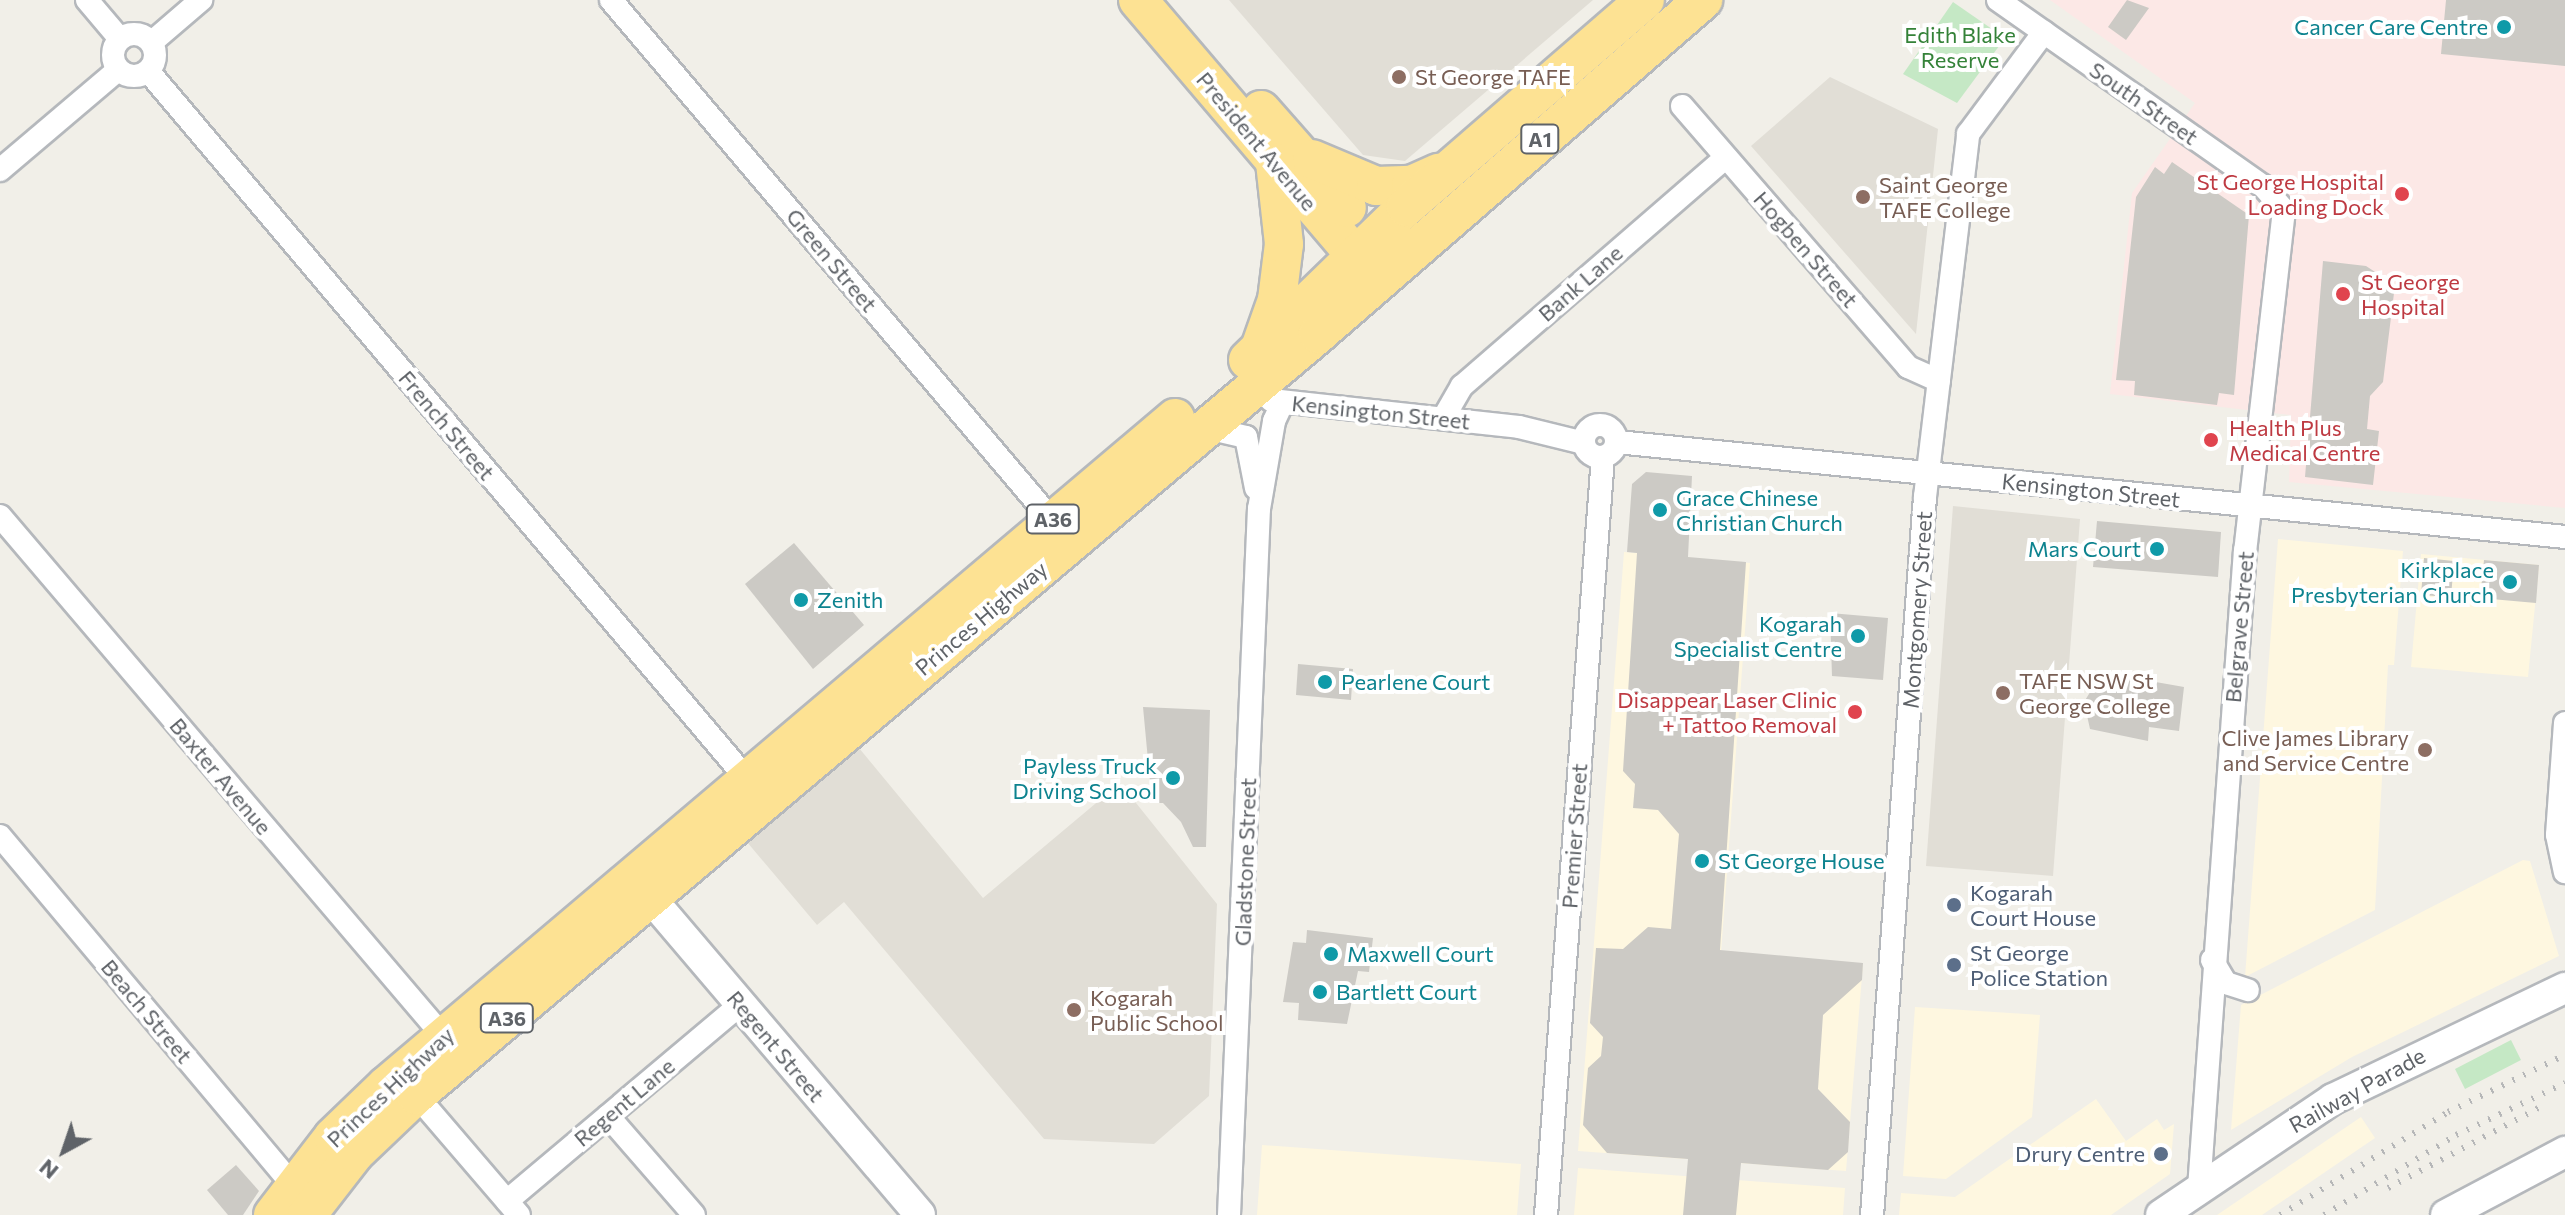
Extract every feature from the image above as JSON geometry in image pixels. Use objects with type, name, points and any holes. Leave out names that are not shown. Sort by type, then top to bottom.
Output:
[{"type":"highway","name":"President Avenue","points":[[1138,0],[1292,160]]},
{"type":"highway","name":"President Avenue","points":[[1168,0],[1375,261]]},
{"type":"highway","name":"Princes Highway","points":[[292,1205],[349,1120],[443,1036],[641,887],[1242,394],[1375,261],[1452,166],[1645,0]]},
{"type":"highway","name":"Princes Highway","points":[[292,1205],[355,1153],[641,887],[746,778],[1259,350],[1703,0]]},
{"type":"highway","name":"A1","points":[[1292,160],[1363,183],[1393,187],[1452,166]]},
{"type":"highway","points":[[1259,350],[1277,300],[1292,160]]},
{"type":"main road","name":"Regent Street","points":[[641,887],[920,1215]]},
{"type":"main road","name":"Railway Parade","points":[[2161,1215],[2333,1099],[2565,988]]},
{"type":"main road","points":[[2446,1215],[2565,1152]]},
{"type":"street","points":[[87,0],[120,39]]},
{"type":"street","points":[[152,42],[201,0]]},
{"type":"street","name":"Green Street","points":[[611,0],[1052,520]]},
{"type":"street","name":"South Street","points":[[1998,0],[2263,186],[2284,210]]},
{"type":"street","name":"Montgomery Street","points":[[1872,1215],[1927,472],[1968,134],[2044,32]]},
{"type":"street","points":[[135,33],[152,42],[155,59],[148,71],[132,76],[118,70],[112,53],[120,39],[135,33]]},
{"type":"street","points":[[0,170],[118,70]]},
{"type":"street","name":"French Street","points":[[148,71],[746,778]]},
{"type":"street","name":"Hogben Street","points":[[1682,106],[1908,367],[1939,381]]},
{"type":"street","name":"Bank Lane","points":[[1444,417],[1462,386],[1726,157]]},
{"type":"street","name":"Belgrave Street","points":[[2199,1188],[2212,959],[2252,507],[2284,210]]},
{"type":"street","name":"Kensington Street","points":[[1242,394],[1283,402],[1444,417],[1586,437],[1610,450],[1927,472],[2565,537]]},
{"type":"street","name":"Gladstone Street","points":[[1229,1215],[1259,509],[1274,421],[1283,402]]},
{"type":"street","name":"Gladstone Street","points":[[1202,428],[1246,437],[1259,509]]},
{"type":"street","name":"Premier Street","points":[[1546,1215],[1610,450]]},
{"type":"street","name":"Baxter Avenue","points":[[0,516],[443,1036]]},
{"type":"street","points":[[2565,723],[2557,835],[2565,872]]},
{"type":"street","name":"Beach Street","points":[[0,836],[292,1205]]},
{"type":"street","points":[[2212,959],[2226,983],[2248,990]]},
{"type":"street","name":"Regent Lane","points":[[513,1208],[608,1116],[741,1004]]},
{"type":"street","points":[[416,1095],[513,1208]]},
{"type":"street","points":[[608,1116],[694,1215]]},
{"type":"shaded area","name":"St George TAFE","points":[[1229,0],[1593,0],[1405,161],[1363,155]]},
{"type":"shaded area","name":"St George Hospital","points":[[2050,0],[2565,0],[2565,508],[2289,482],[2291,415],[2110,394],[2132,193],[2195,103]]},
{"type":"shaded area","name":"Saint George TAFE College","points":[[1830,77],[1938,129],[1916,334],[1751,146]]},
{"type":"shaded area","name":"TAFE NSW St George College","points":[[1953,506],[2080,519],[2053,876],[1926,866]]},
{"type":"shaded area","points":[[2278,539],[2403,551],[2394,665],[2388,665],[2375,910],[2245,977]]},
{"type":"shaded area","name":"St George House","points":[[1624,552],[1750,563],[1721,953],[1863,964],[1846,1171],[1578,1151]]},
{"type":"shaded area","points":[[2421,554],[2539,565],[2528,677],[2411,667]]},
{"type":"shaded area","name":"Kogarah Public School","points":[[859,748],[983,898],[1120,783],[1217,904],[1209,1096],[1154,1144],[1044,1139],[844,902],[817,925],[747,842]]},
{"type":"shaded area","points":[[2523,860],[2530,861],[2559,956],[2352,1057],[2231,1130],[2241,1005]]},
{"type":"shaded area","points":[[1915,1007],[2040,1015],[2032,1117],[1946,1179],[1903,1176]]},
{"type":"shaded area","points":[[2096,1099],[2126,1141],[2157,1119],[2164,1130],[2174,1124],[2170,1174],[2111,1215],[1899,1215],[1901,1193],[1955,1197]]},
{"type":"shaded area","points":[[2361,1117],[2375,1138],[2262,1215],[2217,1215]]},
{"type":"shaded area","points":[[1262,1145],[1521,1164],[1517,1215],[1257,1215]]},
{"type":"shaded area","points":[[1578,1168],[1845,1188],[1843,1215],[1574,1215]]},
{"type":"green space","name":"Edith Blake Reserve","points":[[1953,2],[2005,38],[1957,103],[1903,74]]},
{"type":"green space","points":[[2511,1040],[2521,1060],[2465,1089],[2455,1069]]},
{"type":"building","points":[[2127,0],[2149,8],[2126,40],[2108,27]]},
{"type":"building","name":"Cancer Care Centre","points":[[2446,0],[2565,0],[2565,66],[2441,54]]},
{"type":"building","points":[[2172,162],[2249,215],[2234,395],[2219,393],[2217,405],[2134,395],[2135,381],[2116,380],[2136,197],[2155,167],[2164,174]]},
{"type":"building","points":[[2323,261],[2366,266],[2395,285],[2383,382],[2370,396],[2367,429],[2379,431],[2373,485],[2305,477]]},
{"type":"building","name":"St George House","points":[[1646,472],[1692,476],[1688,557],[1746,562],[1720,950],[1863,963],[1862,980],[1823,1015],[1818,1089],[1850,1122],[1848,1152],[1828,1170],[1741,1163],[1736,1215],[1683,1215],[1688,1159],[1607,1153],[1583,1125],[1588,1068],[1601,1056],[1603,1037],[1590,1023],[1596,948],[1623,949],[1648,927],[1671,929],[1679,834],[1658,810],[1633,808],[1635,784],[1623,771],[1637,553],[1627,552],[1632,484]]},
{"type":"building","name":"Mars Court","points":[[2097,521],[2221,532],[2218,577],[2093,567]]},
{"type":"building","name":"Zenith","points":[[794,543],[864,625],[813,669],[745,584]]},
{"type":"building","points":[[2424,558],[2454,561],[2451,597],[2421,595]]},
{"type":"building","name":"Kirkplace Presbyterian Church","points":[[2484,560],[2539,565],[2536,603],[2480,598]]},
{"type":"building","name":"Kogarah Specialist Centre","points":[[1830,613],[1888,618],[1883,680],[1832,676]]},
{"type":"building","name":"Pearlene Court","points":[[1298,664],[1353,669],[1351,700],[1296,695]]},
{"type":"building","points":[[2099,672],[2184,687],[2179,731],[2149,727],[2148,741],[2090,729],[2084,702],[2092,689],[2088,684]]},
{"type":"building","name":"Payless Truck Driving School","points":[[1143,707],[1210,710],[1206,847],[1193,847],[1181,822],[1163,803],[1152,803]]},
{"type":"building","points":[[1307,930],[1373,938],[1369,972],[1358,971],[1347,1024],[1298,1020],[1299,1003],[1283,1002],[1293,942],[1306,943]]},
{"type":"building","points":[[236,1165],[259,1191],[243,1215],[228,1215],[207,1190]]},
{"type":"railway","points":[[2280,1215],[2448,1112],[2565,1055]]},
{"type":"railway","points":[[2324,1215],[2456,1135],[2565,1083]]},
{"type":"railway","points":[[2388,1188],[2544,1105]]},
{"type":"place","name":"Cancer Care Centre","points":[[2504,27]]},
{"type":"place","name":"St George TAFE","points":[[1399,77]]},
{"type":"place","name":"St George Hospital Loading Dock","points":[[2402,194]]},
{"type":"place","name":"Saint George TAFE College","points":[[1863,197]]},
{"type":"place","name":"St George Hospital","points":[[2343,294]]},
{"type":"place","name":"Health Plus Medical Centre","points":[[2211,440]]},
{"type":"place","name":"Grace Chinese Christian Church","points":[[1660,510]]},
{"type":"place","name":"Mars Court","points":[[2157,549]]},
{"type":"place","name":"Kirkplace Presbyterian Church","points":[[2510,582]]},
{"type":"place","name":"Zenith","points":[[801,600]]},
{"type":"place","name":"Kogarah Specialist Centre","points":[[1858,636]]},
{"type":"place","name":"Pearlene Court","points":[[1325,682]]},
{"type":"place","name":"TAFE NSW St George College","points":[[2003,693]]},
{"type":"place","name":"Disappear Laser Clinic + Tattoo Removal","points":[[1855,712]]},
{"type":"place","name":"Clive James Library and Service Centre","points":[[2425,750]]},
{"type":"place","name":"Payless Truck Driving School","points":[[1173,778]]},
{"type":"place","name":"St George House","points":[[1702,861]]},
{"type":"place","name":"Kogarah Court House","points":[[1954,905]]},
{"type":"place","name":"Maxwell Court","points":[[1331,954]]},
{"type":"place","name":"St George Police Station","points":[[1954,965]]},
{"type":"place","name":"Bartlett Court","points":[[1320,992]]},
{"type":"place","name":"Kogarah Public School","points":[[1074,1010]]},
{"type":"place","name":"Drury Centre","points":[[2161,1154]]}]
